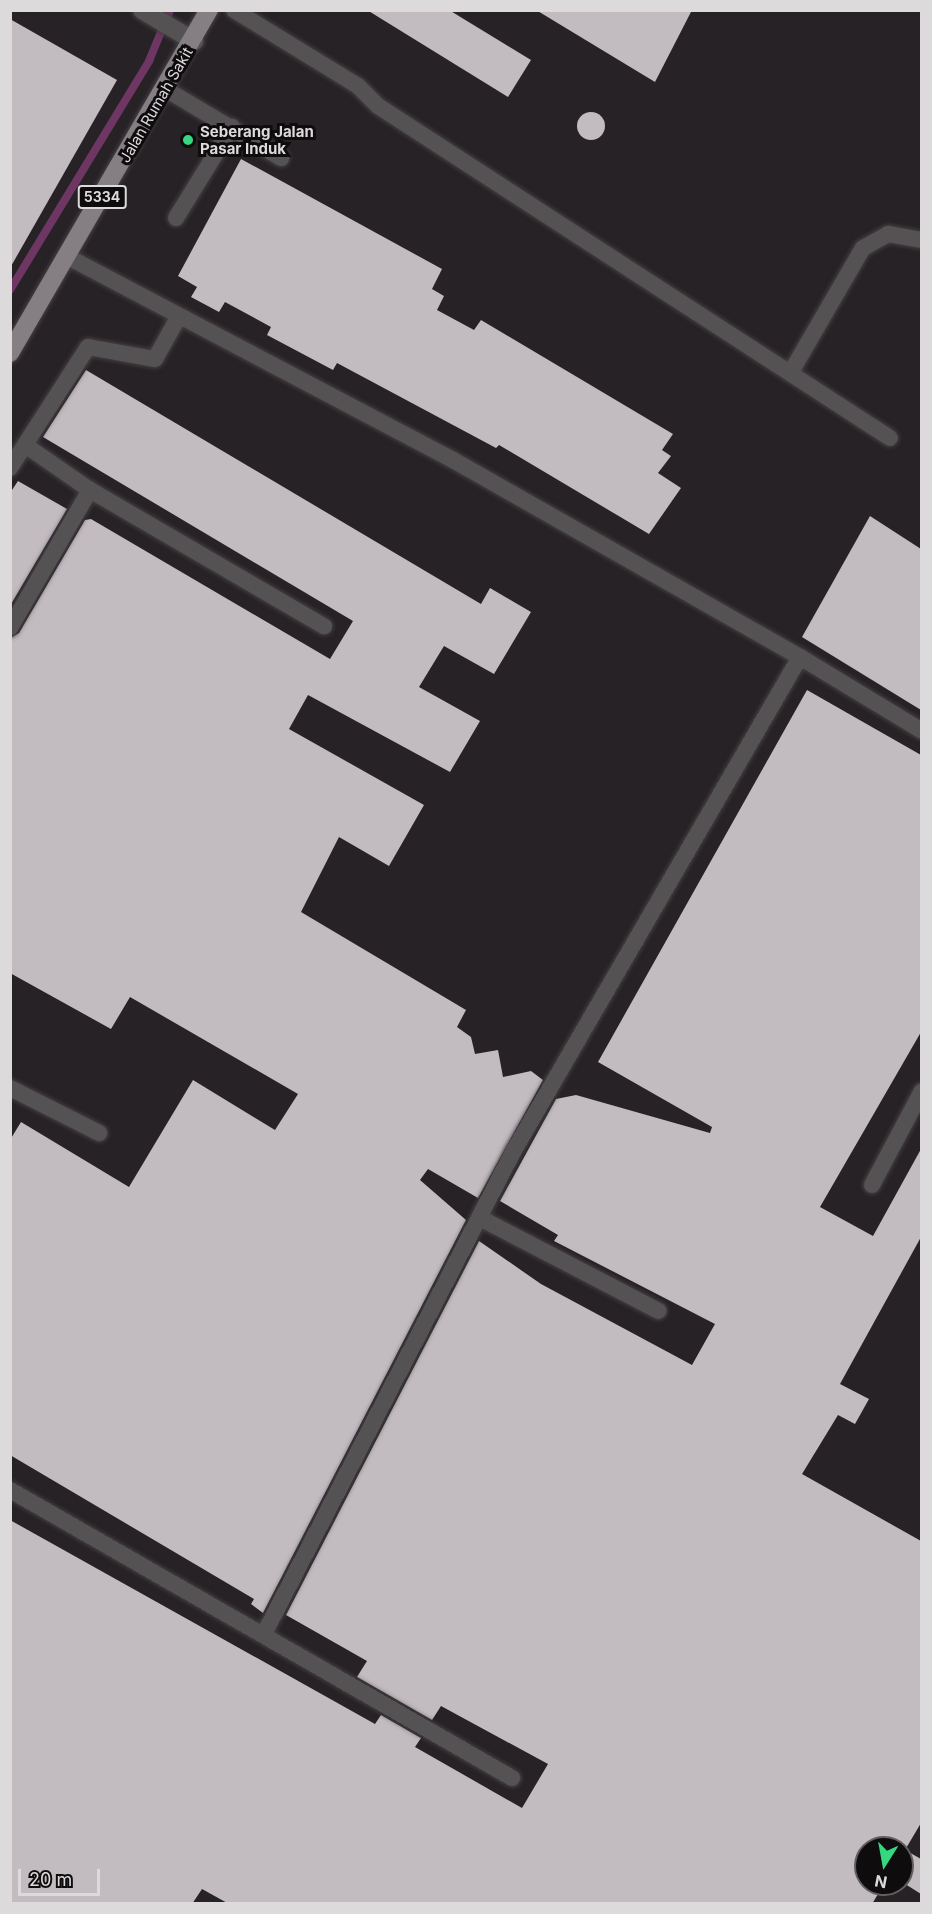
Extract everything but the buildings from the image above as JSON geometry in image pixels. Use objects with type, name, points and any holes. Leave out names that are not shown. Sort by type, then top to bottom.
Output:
[{"type":"main road","name":"Jalan Rumah Sakit","points":[[12,346],[68,257],[166,90],[209,10]]},
{"type":"street","points":[[146,13],[194,41]]},
{"type":"lane","points":[[234,10],[358,86],[378,106],[890,438]]},
{"type":"lane","points":[[166,90],[282,158]]},
{"type":"lane","points":[[176,218],[232,127]]},
{"type":"lane","points":[[791,372],[863,248],[888,234],[921,240]]},
{"type":"lane","points":[[68,257],[178,318],[453,460],[800,657],[921,731]]},
{"type":"lane","points":[[10,468],[88,347],[155,359],[178,318]]},
{"type":"lane","points":[[25,445],[90,490],[324,626]]},
{"type":"lane","points":[[10,628],[90,490]]},
{"type":"lane","points":[[266,1632],[482,1220],[513,1152],[800,657]]},
{"type":"lane","points":[[10,1088],[99,1133]]},
{"type":"lane","points":[[872,1185],[921,1091]]},
{"type":"lane","points":[[482,1220],[659,1311]]},
{"type":"lane","points":[[10,1490],[266,1632],[512,1778]]},
{"type":"waterway","points":[[10,290],[149,61],[170,10]]},
{"type":"place","name":"Seberang Jalan Pasar Induk","points":[[188,140]]}]
